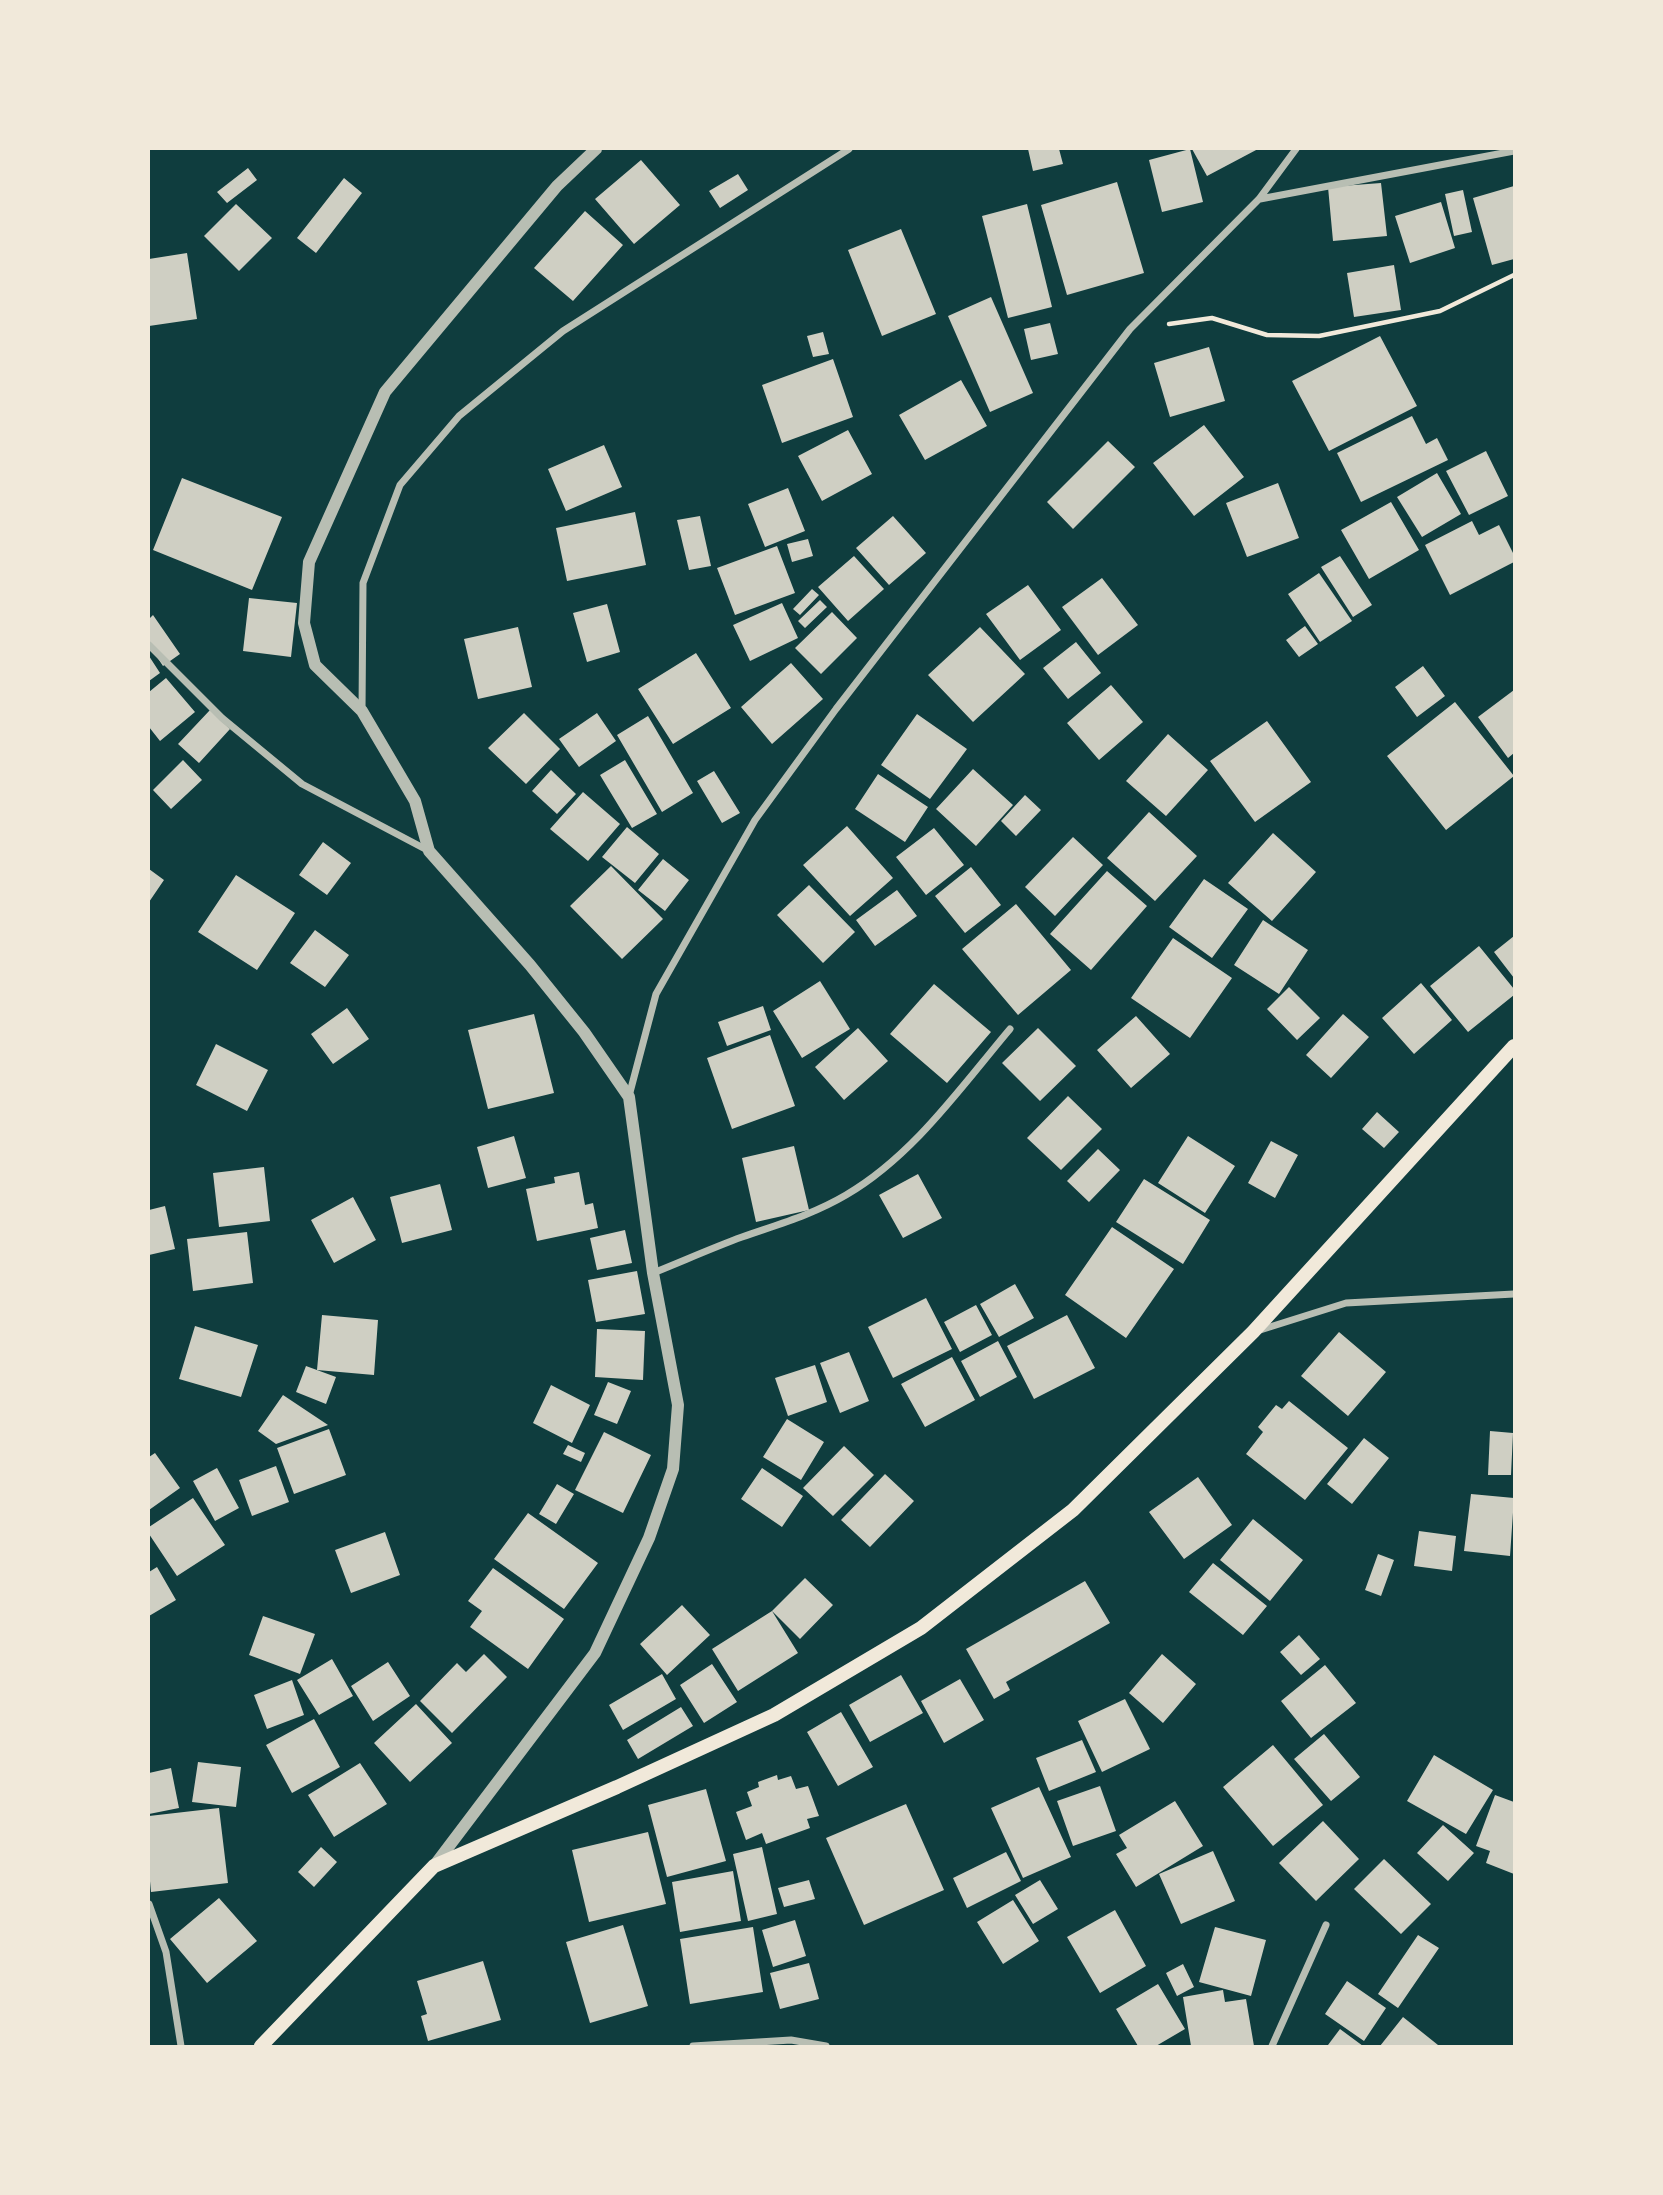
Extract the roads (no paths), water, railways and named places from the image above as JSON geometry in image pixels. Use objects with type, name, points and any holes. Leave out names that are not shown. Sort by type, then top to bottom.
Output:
[{"type":"main road","points":[[261,2046],[434,1866],[774,1715],[921,1628],[1073,1510],[1253,1332],[1514,1046]]},
{"type":"street","points":[[429,852],[415,801],[362,711],[315,665],[304,622],[309,562],[385,392],[557,186],[596,149]]},
{"type":"street","points":[[362,711],[363,583],[400,485],[459,416],[563,331],[849,149]]},
{"type":"street","points":[[434,1866],[595,1653],[649,1538],[673,1469],[678,1405],[653,1273],[629,1097],[656,994],[755,820],[836,709],[1130,329],[1259,199],[1296,149]]},
{"type":"street","points":[[1259,199],[1514,151]]},
{"type":"street","points":[[149,645],[222,718],[302,785],[429,852],[530,965],[584,1032],[629,1097]]},
{"type":"street","points":[[653,1273],[740,1238],[808,1215],[848,1194],[885,1168],[923,1131],[1010,1029]]},
{"type":"street","points":[[1253,1332],[1346,1303],[1514,1294]]},
{"type":"street","points":[[149,1904],[166,1952],[181,2046]]},
{"type":"street","points":[[1272,2046],[1326,1925]]},
{"type":"street","points":[[693,2046],[791,2040],[826,2046]]}]
